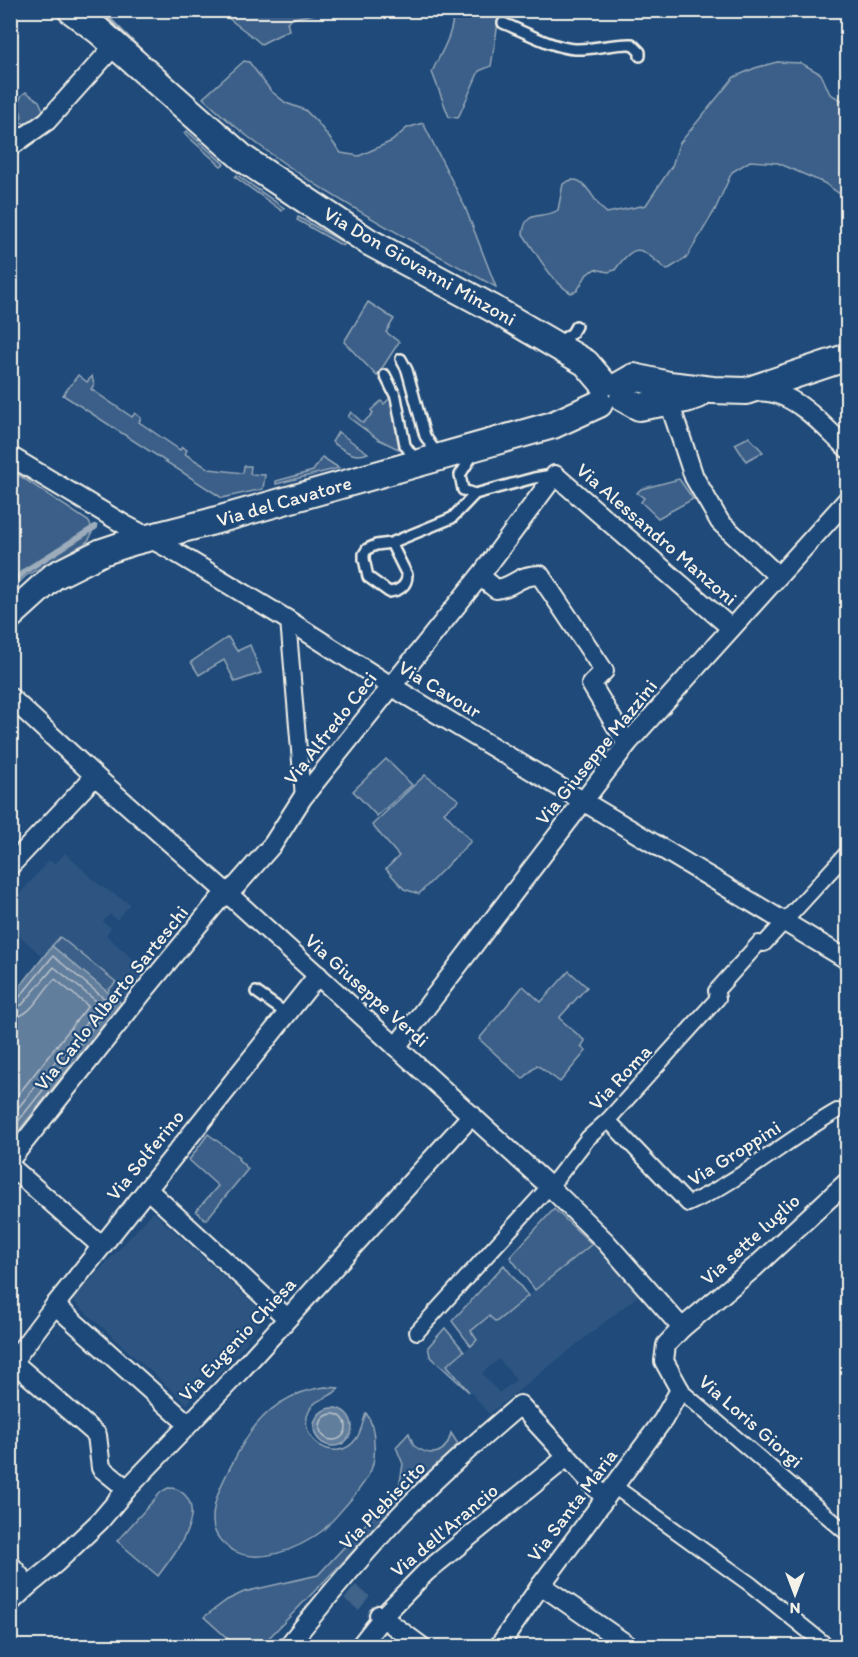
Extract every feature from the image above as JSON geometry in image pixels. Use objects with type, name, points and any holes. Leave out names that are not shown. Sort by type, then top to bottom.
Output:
[{"type":"main road","name":"Via Don Giovanni Minzoni","points":[[75,12],[244,159],[369,242],[492,308],[586,363],[608,392]]},
{"type":"main road","points":[[608,392],[634,377],[669,385],[746,391],[848,357]]},
{"type":"main road","points":[[608,392],[639,407],[686,399],[713,390]]},
{"type":"main road","name":"Via del Cavatore","points":[[10,616],[54,576],[102,552],[553,425],[573,416],[608,392]]},
{"type":"street","points":[[10,147],[47,121],[114,45]]},
{"type":"street","points":[[746,391],[770,392],[784,397],[803,409],[848,449]]},
{"type":"street","points":[[669,402],[694,477],[720,522],[778,576]]},
{"type":"street","name":"Via Cavour","points":[[10,456],[288,620],[391,686],[848,960]]},
{"type":"street","name":"Via Alfredo Ceci","points":[[227,893],[237,885],[273,844],[303,797],[480,576],[555,475]]},
{"type":"street","name":"Via Alessandro Manzoni","points":[[555,475],[731,628]]},
{"type":"street","name":"Via Giuseppe Mazzini","points":[[396,1047],[627,744],[848,499]]},
{"type":"street","points":[[480,576],[496,589],[504,588],[526,575],[540,575],[604,670],[591,684],[627,744]]},
{"type":"street","points":[[288,620],[303,797]]},
{"type":"street","name":"Via Giuseppe Verdi","points":[[10,697],[549,1186],[605,1241],[682,1328]]},
{"type":"street","points":[[10,866],[95,776]]},
{"type":"street","name":"Via Roma","points":[[417,1332],[549,1186],[588,1138],[608,1120],[718,998],[716,991],[759,943],[764,944],[848,852]]},
{"type":"street","name":"Via Carlo Alberto Sarteschi","points":[[10,1160],[144,990],[227,893]]},
{"type":"street","name":"Via Solferino","points":[[12,1364],[101,1246],[318,975]]},
{"type":"street","name":"Via Groppini","points":[[608,1120],[688,1204],[749,1170],[812,1125],[837,1111]]},
{"type":"street","name":"Via Eugenio Chiesa","points":[[10,1603],[79,1541],[241,1370],[472,1115]]},
{"type":"street","points":[[10,1166],[101,1246]]},
{"type":"street","name":"Via sette luglio","points":[[682,1328],[755,1267],[848,1181]]},
{"type":"street","points":[[147,1189],[287,1318]]},
{"type":"street","points":[[55,1305],[188,1424]]},
{"type":"street","name":"Via Loris Giorgi","points":[[682,1328],[666,1345],[664,1361],[680,1390],[848,1534]]},
{"type":"street","points":[[12,1364],[97,1435],[101,1468],[127,1489]]},
{"type":"street","points":[[661,1394],[680,1390]]},
{"type":"street","name":"Via Santa Maria","points":[[499,1647],[541,1585],[663,1420],[680,1390]]},
{"type":"street","name":"Via Plebiscito","points":[[288,1647],[344,1588],[402,1514],[472,1446],[520,1405],[567,1457]]},
{"type":"street","points":[[567,1457],[610,1493],[750,1584],[827,1647]]},
{"type":"street","name":"Via dell'Arancio","points":[[360,1647],[380,1616],[426,1572],[567,1457]]},
{"type":"street","points":[[10,1564],[28,1586]]},
{"type":"street","points":[[541,1585],[629,1647]]},
{"type":"street","points":[[380,1616],[421,1647]]},
{"type":"lane","points":[[503,22],[561,46],[574,49],[632,44],[640,56]]},
{"type":"lane","points":[[554,344],[572,333],[576,326]]},
{"type":"lane","points":[[401,359],[407,370],[426,436],[428,460]]},
{"type":"lane","points":[[385,375],[396,397],[405,445],[428,460]]},
{"type":"lane","points":[[475,494],[463,490],[460,475],[477,447]]},
{"type":"lane","points":[[391,543],[407,575],[407,580],[405,585],[389,592],[368,577],[364,554],[367,549],[376,544],[391,543],[452,518],[475,494],[534,478],[555,475]]},
{"type":"lane","points":[[256,992],[287,1014]]},
{"type":"shaded area","points":[[220,11],[323,11],[290,20],[287,22],[289,30],[261,44]]},
{"type":"shaded area","points":[[453,11],[500,11],[491,66],[479,71],[458,118],[449,117],[432,72],[449,35]]},
{"type":"shaded area","points":[[244,61],[249,62],[271,91],[286,103],[305,110],[341,153],[359,156],[392,141],[407,128],[423,123],[465,207],[496,287],[343,202],[235,127],[203,98]]},
{"type":"shaded area","points":[[777,62],[801,63],[821,74],[830,94],[847,103],[847,218],[843,218],[844,197],[824,183],[778,163],[750,161],[732,172],[715,210],[687,257],[667,270],[640,250],[634,251],[622,260],[615,270],[608,272],[595,269],[587,274],[577,291],[571,293],[563,288],[544,266],[523,234],[527,221],[558,210],[563,184],[571,180],[583,184],[607,213],[646,205],[672,166],[679,144],[734,77]]},
{"type":"shaded area","points":[[26,92],[39,101],[44,112],[28,128],[26,124],[19,122],[22,117],[21,112],[11,113],[10,107]]},
{"type":"shaded area","points":[[187,131],[224,164],[221,166],[184,133]]},
{"type":"shaded area","points":[[237,175],[284,208],[282,211],[235,177]]},
{"type":"shaded area","points":[[298,217],[345,243],[343,246],[297,220]]},
{"type":"shaded area","points":[[368,302],[394,319],[386,332],[399,342],[377,376],[344,342]]},
{"type":"shaded area","points":[[78,375],[87,382],[92,376],[94,385],[91,389],[132,417],[135,413],[141,418],[139,422],[180,450],[182,447],[187,450],[185,454],[209,469],[243,473],[244,466],[251,466],[250,474],[265,475],[263,489],[222,498],[63,395]]},
{"type":"shaded area","points":[[390,398],[398,449],[378,439],[348,417],[351,412],[363,423],[373,413],[371,410],[381,401],[384,404]]},
{"type":"shaded area","points":[[338,432],[368,453],[353,454],[332,442]]},
{"type":"shaded area","points":[[749,437],[763,452],[746,461],[735,444]]},
{"type":"shaded area","points":[[322,457],[339,468],[276,484],[276,481],[313,471]]},
{"type":"shaded area","points":[[11,470],[88,521],[92,531],[84,544],[27,575],[11,590]]},
{"type":"shaded area","points":[[679,479],[693,499],[658,518],[641,502],[644,498],[637,493],[641,489]]},
{"type":"shaded area","points":[[228,637],[237,651],[250,645],[261,673],[235,682],[224,660],[199,675],[191,662]]},
{"type":"shaded area","points":[[386,759],[412,785],[377,816],[353,791]]},
{"type":"shaded area","points":[[425,775],[459,800],[444,812],[471,841],[419,894],[404,889],[386,869],[399,856],[372,825]]},
{"type":"shaded area","points":[[65,853],[98,884],[130,904],[117,920],[110,914],[103,922],[111,928],[106,935],[146,971],[121,1003],[52,947],[43,957],[11,928],[11,904],[49,860],[55,864]]},
{"type":"shaded area","points":[[60,937],[116,982],[107,992],[52,946]]},
{"type":"shaded area","points":[[569,971],[587,987],[559,1018],[585,1041],[581,1047],[586,1051],[560,1082],[537,1065],[523,1079],[479,1039],[523,986],[541,1002]]},
{"type":"shaded area","points":[[208,1134],[239,1157],[238,1159],[248,1169],[206,1220],[196,1211],[218,1186],[189,1160]]},
{"type":"shaded area","points":[[554,1209],[592,1244],[535,1290],[510,1257]]},
{"type":"shaded area","points":[[153,1212],[267,1316],[211,1382],[208,1381],[187,1404],[72,1300]]},
{"type":"shaded area","points":[[592,1244],[609,1258],[639,1295],[489,1414],[447,1364],[477,1341],[471,1332],[489,1316],[496,1322]],"holes":[[[499,1359],[516,1380],[499,1393],[482,1373]]]},
{"type":"shaded area","points":[[504,1265],[528,1296],[496,1322],[489,1316],[471,1331],[477,1340],[471,1346],[452,1321]]},
{"type":"shaded area","points":[[445,1328],[464,1351],[447,1365],[469,1392],[430,1356],[428,1347]]},
{"type":"shaded area","points":[[325,1387],[339,1388],[336,1392],[316,1402],[310,1409],[307,1420],[308,1430],[320,1445],[339,1450],[348,1447],[356,1439],[366,1413],[373,1428],[374,1457],[366,1480],[325,1528],[302,1544],[264,1556],[252,1556],[229,1548],[216,1533],[213,1525],[213,1512],[222,1484],[247,1437],[275,1407],[298,1394]]},
{"type":"shaded area","points":[[409,1433],[414,1446],[427,1452],[442,1450],[451,1433],[458,1444],[261,1646],[236,1646],[204,1617],[227,1600],[244,1592],[318,1575],[399,1488],[403,1464],[396,1447]]},
{"type":"shaded area","points":[[168,1488],[177,1489],[185,1495],[190,1504],[191,1514],[184,1537],[158,1576],[117,1541],[161,1492]]},
{"type":"water","points":[[52,946],[121,1003],[16,1134],[10,1129],[11,998]]},
{"type":"water","points":[[333,1408],[347,1413],[352,1427],[347,1441],[333,1446],[319,1441],[314,1427],[319,1413]]},
{"type":"waterway","points":[[99,10],[141,52]]},
{"type":"waterway","points":[[10,585],[25,571],[95,527]]},
{"type":"tunnel","points":[[350,1592],[379,1615]]}]
